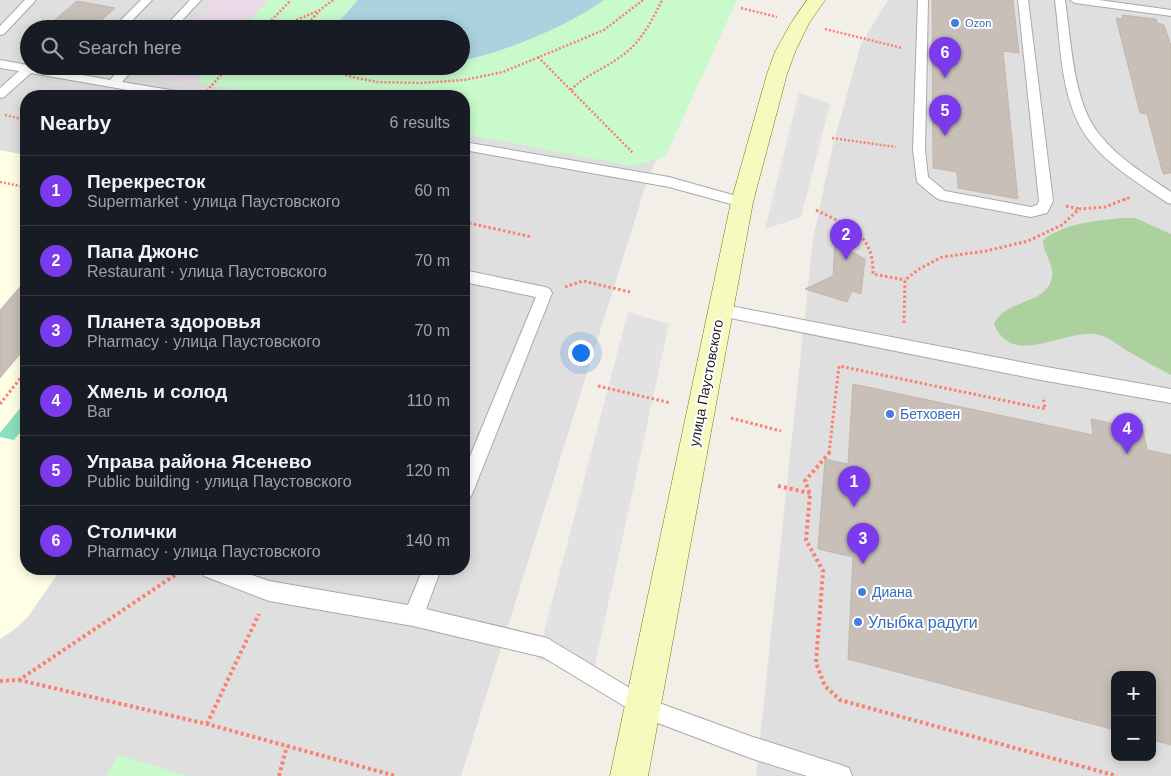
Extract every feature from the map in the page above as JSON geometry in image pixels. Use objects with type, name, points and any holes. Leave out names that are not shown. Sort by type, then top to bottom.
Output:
[{"type":"main road","name":"улица Паустовского","points":[[629,776],[742,202],[777,74],[800,23],[816,0]]},
{"type":"lane","points":[[0,32],[31,0]]},
{"type":"lane","points":[[126,20],[147,0]]},
{"type":"lane","points":[[177,20],[196,0]]},
{"type":"lane","points":[[923,0],[919,150],[922,179],[941,195],[1031,212],[1042,209],[1046,201],[1023,0]]},
{"type":"lane","points":[[1060,0],[1076,100],[1088,128],[1113,157],[1171,199]]},
{"type":"lane","points":[[1075,0],[1171,13]]},
{"type":"lane","points":[[0,64],[20,68]]},
{"type":"lane","points":[[0,94],[21,75]]},
{"type":"lane","points":[[61,75],[148,90]]},
{"type":"lane","points":[[113,84],[122,75]]},
{"type":"lane","points":[[470,147],[668,182],[742,202]]},
{"type":"lane","points":[[470,277],[545,293],[470,477]]},
{"type":"lane","points":[[720,310],[1041,373],[1171,396]]},
{"type":"lane","points":[[227,575],[269,591],[413,616],[547,648],[642,707],[750,747],[842,776]]},
{"type":"lane","points":[[413,616],[430,575]]},
{"type":"path","points":[[272,20],[291,0]]},
{"type":"path","points":[[311,20],[320,10],[334,0]]},
{"type":"path","points":[[349,75],[377,82],[421,83],[464,80],[494,74],[604,30],[643,0]]},
{"type":"path","points":[[571,90],[577,83],[621,56],[651,24],[662,0]]},
{"type":"path","points":[[741,8],[780,18]]},
{"type":"path","points":[[296,20],[320,10]]},
{"type":"path","points":[[824,29],[922,53]]},
{"type":"path","points":[[538,58],[629,150]]},
{"type":"path","points":[[207,90],[221,75]]},
{"type":"path","points":[[0,114],[20,119]]},
{"type":"path","points":[[832,138],[919,150]]},
{"type":"path","points":[[0,182],[20,186]]},
{"type":"path","points":[[816,210],[845,224],[866,240],[873,255],[873,274],[906,280],[905,314]]},
{"type":"path","points":[[470,223],[532,237]]},
{"type":"path","points":[[583,281],[630,292]]},
{"type":"path","points":[[1041,373],[1044,410],[838,366],[830,452],[805,481],[810,494],[806,540],[823,571],[816,663],[825,686],[840,700],[1117,776]]},
{"type":"path","points":[[0,404],[20,379]]},
{"type":"path","points":[[778,486],[810,494]]},
{"type":"path","points":[[19,680],[175,575]]},
{"type":"path","points":[[207,724],[269,591]]},
{"type":"path","points":[[0,681],[19,680],[207,724],[396,776]]},
{"type":"path","points":[[279,776],[287,746]]},
{"type":"shaded area","points":[[0,0],[731,0],[648,178],[461,776],[0,776]]},
{"type":"shaded area","points":[[214,0],[268,0],[251,20],[195,20]]},
{"type":"shaded area","points":[[888,0],[1171,0],[1171,776],[756,776],[813,239],[833,145],[861,44]]},
{"type":"shaded area","points":[[150,75],[202,75],[196,82]]},
{"type":"shaded area","points":[[799,93],[830,104],[801,217],[765,229]]},
{"type":"shaded area","points":[[0,150],[20,154],[20,575],[57,575],[27,618],[0,639]]},
{"type":"shaded area","points":[[628,312],[669,324],[593,674],[537,659]]},
{"type":"green space","points":[[268,0],[737,0],[665,157],[632,166],[470,135],[470,90],[238,90],[196,82],[202,75],[470,75],[470,20],[251,20]]},
{"type":"green space","points":[[1121,218],[1135,218],[1171,234],[1171,375],[1099,335],[1081,335],[1025,346],[1013,344],[1002,337],[994,324],[999,316],[1007,310],[1035,298],[1049,286],[1052,272],[1043,240],[1070,226]]},
{"type":"green space","points":[[20,408],[20,432],[14,440],[0,437],[0,433]]},
{"type":"green space","points":[[118,755],[188,776],[107,776]]},
{"type":"water","points":[[358,0],[604,0],[573,19],[536,37],[470,59],[470,20],[340,20]]},
{"type":"building","points":[[932,0],[1013,0],[1019,53],[1003,51],[1018,199],[958,188],[957,172],[933,168]]},
{"type":"building","points":[[77,1],[115,8],[102,20],[55,20]]},
{"type":"building","points":[[1122,15],[1156,19],[1157,23],[1164,25],[1171,46],[1171,173],[1163,174],[1147,114],[1140,113],[1116,18],[1123,19]]},
{"type":"building","points":[[835,242],[865,259],[861,294],[852,291],[847,302],[805,289],[833,276]]},
{"type":"building","points":[[20,287],[20,354],[0,378],[0,310]]},
{"type":"building","points":[[853,384],[1093,435],[1091,419],[1143,430],[1147,450],[1171,455],[1171,745],[1156,741],[1156,671],[1111,671],[1111,729],[848,659],[853,557],[818,549],[825,459],[848,464]]},
{"type":"place","name":"Ozon","points":[[955,23]]},
{"type":"place","name":"Столички","points":[[945,78]]},
{"type":"place","name":"Управа района Ясенево","points":[[945,136]]},
{"type":"place","name":"Папа Джонс","points":[[846,260]]},
{"type":"place","name":"Бетховен","points":[[890,414]]},
{"type":"place","name":"Хмель и солод","points":[[1127,454]]},
{"type":"place","name":"Перекресток","points":[[854,507]]},
{"type":"place","name":"Планета здоровья","points":[[863,564]]},
{"type":"place","name":"Диана","points":[[862,592]]},
{"type":"place","name":"Улыбка радуги","points":[[858,622]]}]
